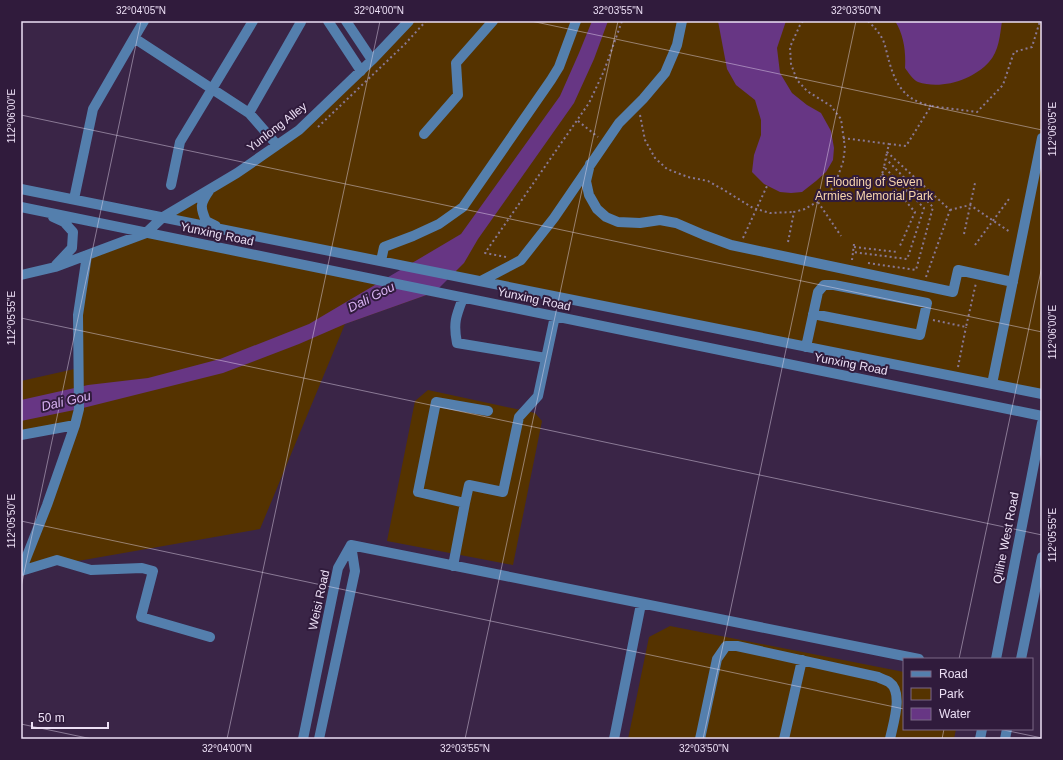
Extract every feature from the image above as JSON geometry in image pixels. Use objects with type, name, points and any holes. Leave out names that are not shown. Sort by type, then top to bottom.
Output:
[{"type":"street","points":[[74,199],[93,109],[144,21]]},
{"type":"street","points":[[171,185],[180,142],[253,21]]},
{"type":"street","points":[[328,21],[361,72]]},
{"type":"street","points":[[346,21],[372,60]]},
{"type":"street","name":"Yunlong Alley","points":[[146,233],[163,217],[237,174],[299,130],[361,72],[409,21]]},
{"type":"street","points":[[424,134],[458,95],[456,63],[493,21]]},
{"type":"street","points":[[385,262],[384,247],[439,224],[463,207],[559,67],[576,21]]},
{"type":"street","points":[[482,281],[521,260],[554,218],[619,123],[665,73],[677,45],[682,21]]},
{"type":"street","points":[[249,113],[301,22]]},
{"type":"street","points":[[134,38],[249,113],[277,145]]},
{"type":"street","points":[[992,384],[1042,138]]},
{"type":"street","points":[[590,164],[586,181],[589,195],[596,209],[606,217],[618,222],[640,223],[660,220],[676,223],[704,235],[740,247],[953,292],[958,270],[1013,282]]},
{"type":"street","points":[[211,188],[202,201],[202,212],[206,221],[226,230]]},
{"type":"street","name":"Yunxing Road","points":[[21,189],[1042,394]]},
{"type":"street","name":"Yunxing Road","points":[[21,207],[1042,416]]},
{"type":"street","points":[[36,210],[64,222],[73,232],[72,248],[55,266]]},
{"type":"street","points":[[21,214],[64,222]]},
{"type":"street","points":[[21,275],[55,266],[146,233]]},
{"type":"street","points":[[21,571],[47,505],[75,425],[79,409],[78,315],[87,255]]},
{"type":"street","points":[[806,347],[813,314],[818,292],[824,285],[834,284],[927,303],[920,335],[813,314]]},
{"type":"street","points":[[463,298],[456,314],[454,329],[457,343],[546,358]]},
{"type":"street","points":[[453,566],[469,485],[503,492],[519,417],[538,396],[555,316]]},
{"type":"street","points":[[465,503],[418,492],[436,402],[488,411]]},
{"type":"street","name":"Qilihe West Road","points":[[996,658],[1042,423]]},
{"type":"street","points":[[21,435],[75,425]]},
{"type":"street","points":[[319,739],[355,570],[351,545],[914,658]]},
{"type":"street","name":"Weisi Road","points":[[303,739],[338,568],[351,545]]},
{"type":"street","points":[[1021,658],[1042,557]]},
{"type":"street","points":[[21,571],[57,560],[91,570],[142,568],[153,571],[141,617],[210,637]]},
{"type":"street","points":[[614,739],[641,604]]},
{"type":"street","points":[[700,739],[717,659],[726,646],[737,646],[878,677],[890,683],[896,693],[896,708],[890,739]]},
{"type":"street","points":[[784,739],[802,660]]},
{"type":"path","points":[[521,260],[485,253],[590,103],[604,71],[622,21]]},
{"type":"path","points":[[639,103],[640,117],[645,140],[655,158],[667,169],[688,177],[708,181],[756,209],[770,213],[794,212],[805,209],[818,202],[834,187],[844,162],[845,148],[841,119],[831,106],[807,91],[797,80],[791,64],[790,47],[803,21]]},
{"type":"path","points":[[868,21],[876,29],[884,41],[894,77],[900,88],[909,97],[920,104],[977,112],[1003,85],[1014,52],[1032,47],[1040,21]]},
{"type":"path","points":[[843,138],[906,146],[931,106]]},
{"type":"path","points":[[577,121],[605,142]]},
{"type":"path","points":[[881,178],[889,144]]},
{"type":"path","points":[[887,152],[950,210]]},
{"type":"path","points":[[866,262],[916,270],[933,207],[886,159]]},
{"type":"path","points":[[853,252],[907,259],[924,208],[884,167]]},
{"type":"path","points":[[882,174],[915,212],[899,248]]},
{"type":"path","points":[[964,234],[975,183]]},
{"type":"path","points":[[900,194],[922,184]]},
{"type":"path","points":[[740,247],[767,186]]},
{"type":"path","points":[[975,245],[1009,199]]},
{"type":"path","points":[[818,202],[841,236]]},
{"type":"path","points":[[950,210],[970,205],[1010,232]]},
{"type":"path","points":[[922,285],[950,210]]},
{"type":"path","points":[[788,242],[794,212]]},
{"type":"path","points":[[858,261],[851,260],[854,245],[897,252]]},
{"type":"path","points":[[956,377],[978,274]]},
{"type":"path","points":[[924,319],[966,327]]},
{"type":"green space","name":"Flooding of Seven Armies Memorial Park","points":[[409,21],[1042,21],[1042,394],[163,217],[299,130]]},
{"type":"green space","points":[[146,233],[435,292],[345,324],[260,529],[21,571],[75,425],[21,435],[21,381],[79,368],[87,255]]},
{"type":"green space","points":[[428,390],[535,413],[542,421],[513,565],[387,541],[415,401]]},
{"type":"green space","points":[[670,626],[903,672],[903,730],[956,730],[954,739],[628,739],[649,637]]},
{"type":"water","name":"Dali Gou","points":[[592,21],[608,21],[594,59],[574,103],[478,239],[464,263],[435,292],[345,324],[299,344],[223,373],[79,409],[21,421],[21,400],[88,385],[148,378],[220,359],[309,324],[461,234],[560,96]]},
{"type":"water","points":[[718,21],[786,21],[777,48],[780,73],[792,93],[807,105],[821,113],[831,131],[834,148],[833,160],[826,172],[802,192],[780,192],[764,184],[752,172],[754,155],[761,135],[761,120],[755,100],[736,85],[727,69]]},
{"type":"water","points":[[895,21],[1002,21],[997,48],[989,62],[974,74],[966,78],[956,82],[937,85],[916,81],[905,68],[904,44]]}]
